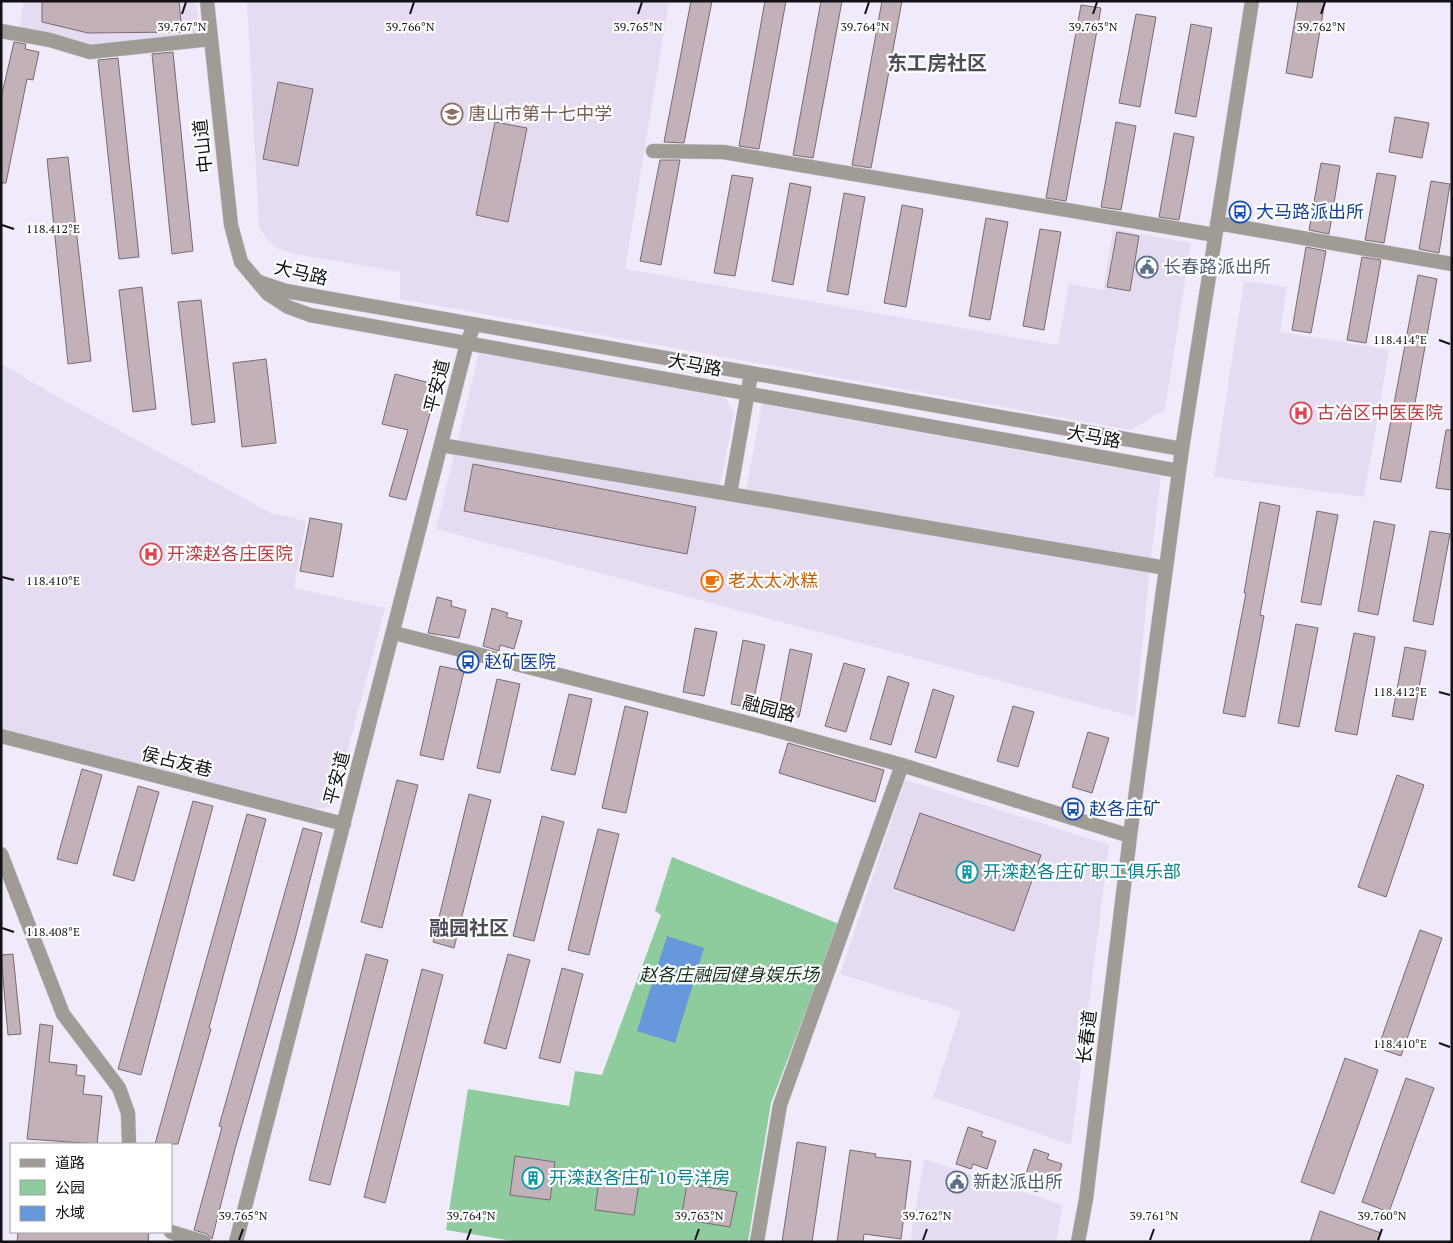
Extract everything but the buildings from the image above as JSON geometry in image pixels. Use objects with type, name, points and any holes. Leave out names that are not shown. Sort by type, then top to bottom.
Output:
[{"type":"street","name":"中山道","points":[[207,1],[231,225],[242,262],[256,281]]},
{"type":"street","name":"长春道","points":[[1078,1242],[1097,1110],[1130,836],[1182,449],[1252,1]]},
{"type":"street","points":[[1,31],[50,40],[90,52],[211,39]]},
{"type":"street","points":[[654,151],[723,152],[1452,264]]},
{"type":"street","name":"大马路","points":[[256,281],[286,291],[1182,449]]},
{"type":"street","name":"大马路","points":[[256,281],[268,294],[288,307],[310,315],[1179,471]]},
{"type":"street","name":"平安道","points":[[236,1242],[467,343],[474,325]]},
{"type":"street","points":[[730,494],[751,374]]},
{"type":"street","points":[[441,445],[1166,568]]},
{"type":"street","name":"融园路","points":[[394,633],[760,726],[902,765],[1130,836]]},
{"type":"street","name":"侯占友巷","points":[[1,736],[344,824]]},
{"type":"street","points":[[757,1242],[780,1105],[902,765]]},
{"type":"street","points":[[1,854],[63,1014],[119,1088],[128,1114],[129,1143]]},
{"type":"street","points":[[172,1232],[204,1242]]},
{"type":"shaded area","points":[[24,1],[196,1],[200,33],[87,48],[19,33]]},
{"type":"shaded area","name":"唐山市第十七中学","points":[[247,1],[669,1],[625,269],[1058,345],[1069,284],[1103,290],[1113,229],[1191,243],[1165,409],[1131,430],[400,299],[400,272],[294,254],[276,248],[265,237],[259,227]]},
{"type":"shaded area","name":"古冶区中医医院","points":[[1244,281],[1287,287],[1280,332],[1389,350],[1364,497],[1214,477]]},
{"type":"shaded area","points":[[479,353],[724,396],[734,413],[719,491],[745,496],[762,404],[1161,476],[1135,717],[436,529]]},
{"type":"shaded area","name":"开滦赵各庄医院","points":[[1,363],[52,394],[271,513],[306,521],[294,588],[385,608],[333,806],[318,809],[1,730]]},
{"type":"shaded area","name":"开滦赵各庄矿职工俱乐部","points":[[905,780],[1109,845],[1071,1145],[933,1097],[961,1011],[840,974]]},
{"type":"shaded area","name":"新赵派出所","points":[[924,1159],[1063,1205],[1056,1242],[910,1242]]},
{"type":"green space","name":"赵各庄融园健身娱乐场","points":[[672,857],[839,924],[771,1103],[748,1242],[520,1242],[446,1230],[468,1089],[569,1106],[575,1071],[602,1075],[661,915],[655,911]]},
{"type":"water","points":[[667,936],[704,948],[675,1043],[637,1031]]},
{"type":"place","name":"唐山市第十七中学","points":[[452,114]]},
{"type":"place","name":"大马路派出所","points":[[1240,212]]},
{"type":"place","name":"长春路派出所","points":[[1147,267]]},
{"type":"place","name":"古冶区中医医院","points":[[1301,413]]},
{"type":"place","name":"开滦赵各庄医院","points":[[151,554]]},
{"type":"place","name":"老太太冰糕","points":[[712,581]]},
{"type":"place","name":"赵矿医院","points":[[468,662]]},
{"type":"place","name":"赵各庄矿","points":[[1073,809]]},
{"type":"place","name":"开滦赵各庄矿职工俱乐部","points":[[967,872]]},
{"type":"place","name":"开滦赵各庄矿10号洋房","points":[[533,1178]]},
{"type":"place","name":"新赵派出所","points":[[957,1182]]},
{"type":"district","name":"东工房社区","points":[[937,63]]},
{"type":"district","name":"融园社区","points":[[469,928]]}]
